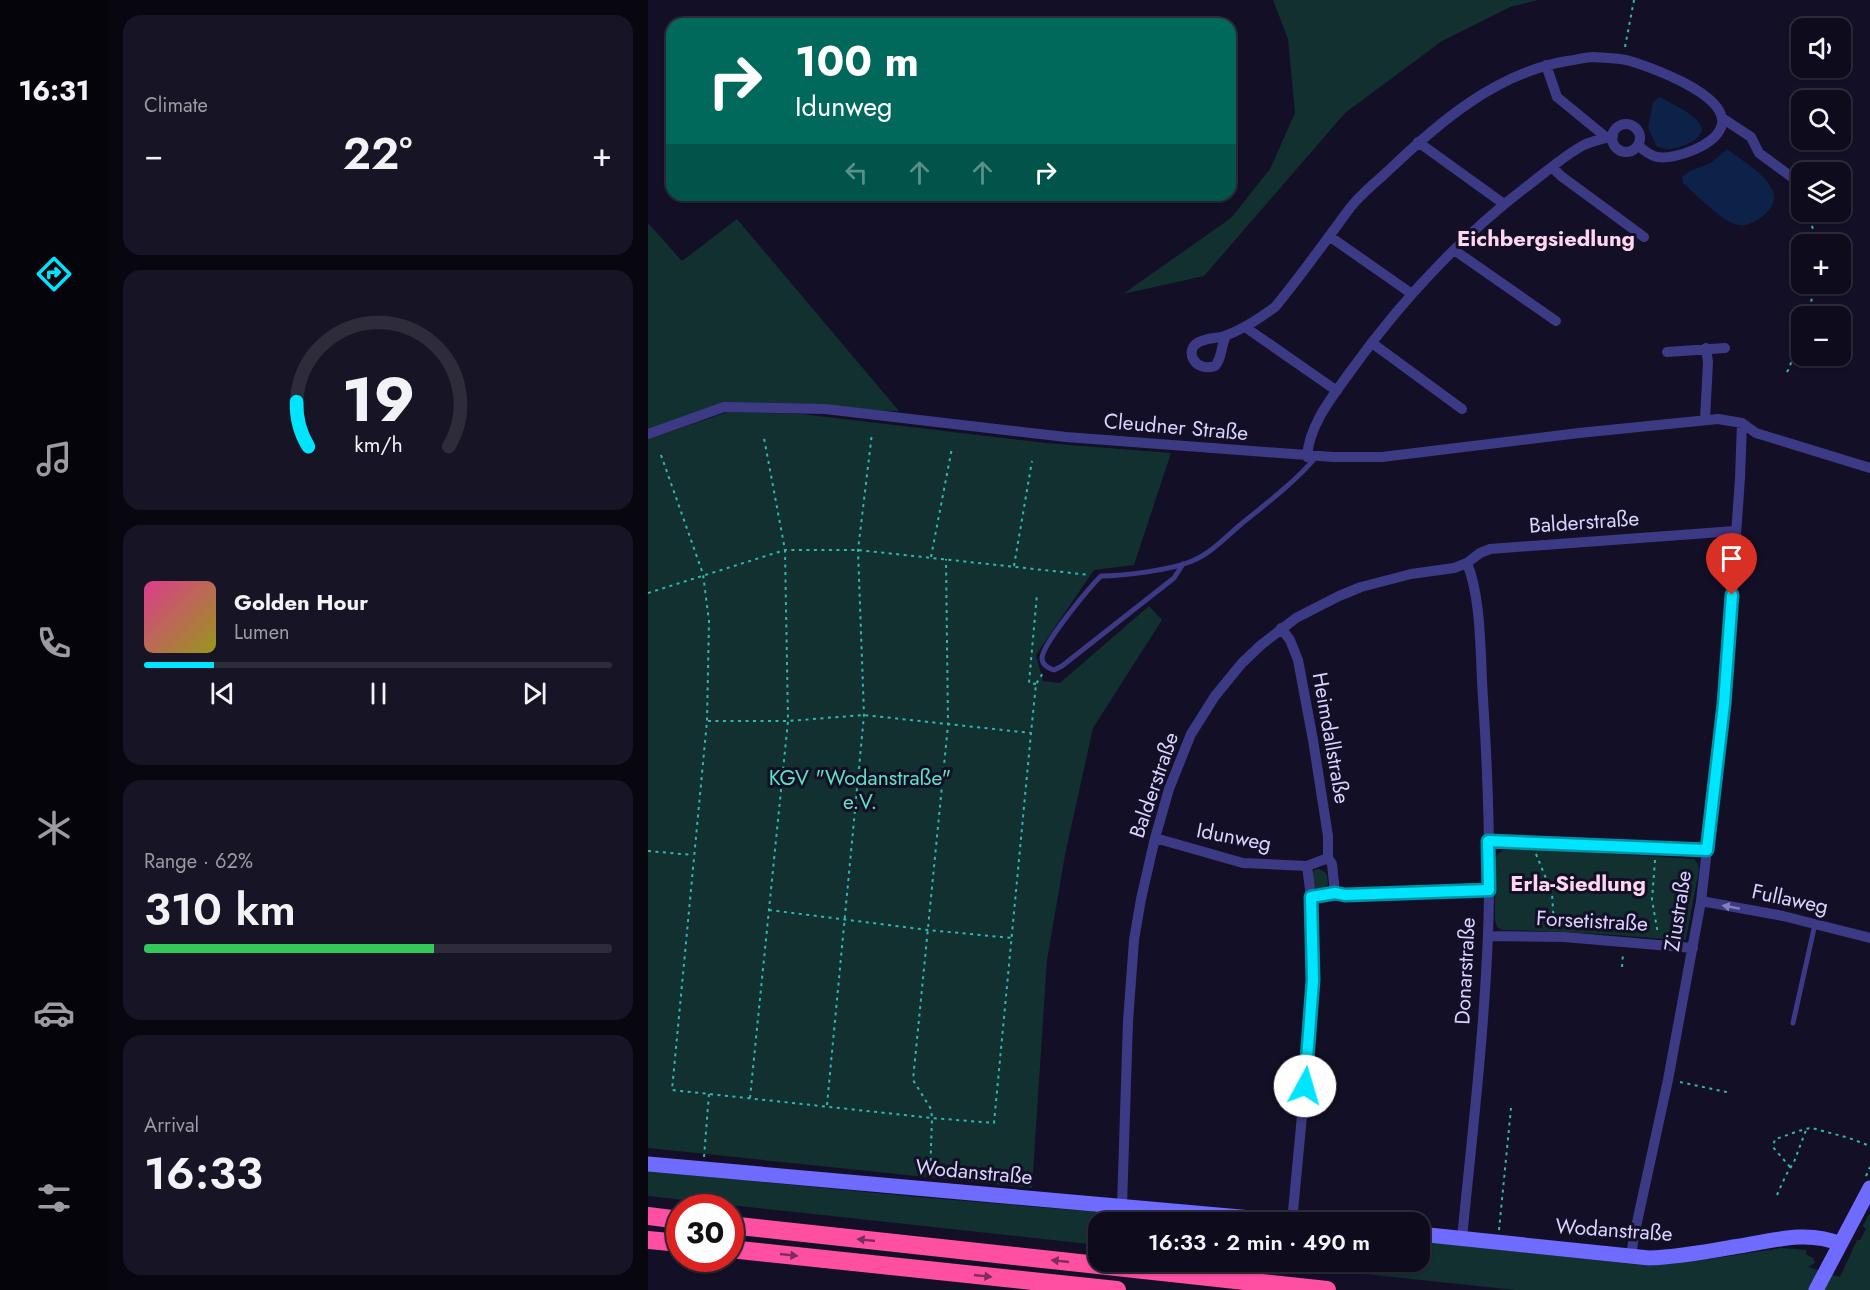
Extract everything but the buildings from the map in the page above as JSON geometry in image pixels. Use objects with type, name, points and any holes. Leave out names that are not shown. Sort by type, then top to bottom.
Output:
[{"type":"highway","points":[[648,1216],[666,1218]]},
{"type":"highway","points":[[744,1227],[1327,1290]]},
{"type":"highway","points":[[648,1240],[666,1242]]},
{"type":"highway","points":[[744,1250],[1117,1290]]},
{"type":"street","points":[[1226,336],[1260,319],[1275,308],[1354,203],[1426,134],[1482,95],[1515,76],[1546,64],[1591,57],[1623,59],[1648,66],[1672,77],[1717,105],[1722,118],[1722,126],[1717,135],[1690,152],[1670,157],[1657,157],[1644,152],[1638,145]]},
{"type":"street","points":[[1312,457],[1308,443],[1313,430],[1337,391],[1412,294],[1454,250],[1504,204],[1552,166],[1582,146],[1610,137],[1619,126],[1625,124],[1636,128],[1640,140],[1638,145],[1628,151],[1622,151],[1610,137],[1557,97],[1546,64]]},
{"type":"street","points":[[1722,118],[1751,137],[1763,157],[1791,177]]},
{"type":"street","points":[[1418,142],[1504,204]]},
{"type":"street","points":[[1552,166],[1561,176],[1644,237]]},
{"type":"street","points":[[1329,236],[1412,294]]},
{"type":"street","points":[[1454,250],[1556,321]]},
{"type":"street","points":[[1245,327],[1337,391]]},
{"type":"street","points":[[1372,343],[1462,409]]},
{"type":"street","points":[[1705,420],[1708,362],[1706,348]]},
{"type":"street","points":[[1667,352],[1725,348]]},
{"type":"street","name":"Cleudner Straße","points":[[648,434],[724,407],[825,409],[1066,437],[1312,457],[1383,457],[1718,419],[1742,423],[1756,433],[1870,468]]},
{"type":"street","name":"Ziustraße","points":[[1631,1257],[1668,1080],[1701,901],[1724,704],[1742,423]]},
{"type":"street","name":"Balderstraße","points":[[1122,1206],[1130,976],[1141,899],[1155,838],[1182,752],[1201,716],[1242,663],[1281,628],[1361,586],[1411,574],[1454,568],[1490,549],[1735,531]]},
{"type":"street","name":"Donarstraße","points":[[1462,1238],[1475,1105],[1488,936],[1489,890],[1486,745],[1477,608],[1474,580],[1467,562]]},
{"type":"street","name":"Heimdallstraße","points":[[1281,628],[1290,640],[1298,660],[1313,740],[1328,836],[1328,858],[1332,864],[1335,893]]},
{"type":"street","name":"Idunweg","points":[[1155,838],[1242,863],[1307,866]]},
{"type":"street","points":[[1488,841],[1707,850]]},
{"type":"street","points":[[1293,1212],[1312,1009],[1311,897],[1307,866],[1328,858]]},
{"type":"street","points":[[1311,897],[1335,893],[1345,895],[1489,890]]},
{"type":"street","name":"Fullaweg","points":[[1701,901],[1783,916],[1870,938]]},
{"type":"street","name":"Forsetistraße","points":[[1488,936],[1555,937],[1693,948]]},
{"type":"street","name":"Wodanstraße","points":[[648,1164],[1186,1212]]},
{"type":"street","points":[[1816,1290],[1870,1188]]},
{"type":"street","name":"Wodanstraße","points":[[1430,1235],[1584,1250],[1631,1257],[1673,1257],[1793,1237],[1821,1238],[1840,1244]]},
{"type":"lane","points":[[1183,564],[1174,578],[1070,660],[1054,670],[1047,668],[1042,659],[1045,648],[1082,597],[1101,576],[1113,576],[1195,560],[1219,543],[1301,474],[1312,457]]},
{"type":"lane","points":[[1793,1023],[1815,924]]},
{"type":"path","points":[[1623,59],[1634,0]]},
{"type":"path","points":[[1787,372],[1791,366]]},
{"type":"path","points":[[827,1106],[864,715],[858,550],[872,433]]},
{"type":"path","points":[[750,1098],[788,721],[785,550],[764,438]]},
{"type":"path","points":[[932,557],[952,448]]},
{"type":"path","points":[[661,454],[703,574],[709,621],[707,721],[672,1090],[994,1123],[1036,684],[1047,668]]},
{"type":"path","points":[[1014,566],[1032,461]]},
{"type":"path","points":[[648,593],[785,550],[858,550],[1101,576]]},
{"type":"path","points":[[929,1190],[933,1118],[931,1109],[913,1080],[948,725],[946,559]]},
{"type":"path","points":[[1036,684],[1029,683],[1037,594]]},
{"type":"path","points":[[707,721],[788,721],[864,715],[1031,733]]},
{"type":"path","points":[[1531,843],[1552,893],[1555,937]]},
{"type":"path","points":[[1657,848],[1652,900],[1660,945]]},
{"type":"path","points":[[648,851],[693,855]]},
{"type":"path","points":[[769,910],[1012,938]]},
{"type":"path","points":[[1668,1080],[1731,1093]]},
{"type":"path","points":[[703,1169],[709,1094]]},
{"type":"path","points":[[1498,1242],[1511,1108]]},
{"type":"path","points":[[1790,1167],[1773,1148],[1775,1139],[1806,1129],[1812,1128],[1870,1146]]},
{"type":"path","points":[[1777,1196],[1799,1150],[1806,1129]]},
{"type":"green space","points":[[1273,0],[1538,0],[1510,7],[1442,41],[1345,113],[1204,276],[1123,294],[1231,218],[1270,169],[1295,113],[1288,39]]},
{"type":"green space","points":[[737,219],[899,411],[724,407],[648,430],[648,223],[682,261]]},
{"type":"green space","name":"KGV \"Wodanstraße\" e.V.","points":[[728,412],[802,414],[1046,443],[1171,453],[1134,565],[1094,570],[1036,655],[1043,681],[1060,683],[1149,606],[1162,620],[1093,728],[1065,855],[1047,960],[1032,1188],[648,1148],[648,439]]},
{"type":"green space","points":[[1515,848],[1694,859],[1699,870],[1686,939],[1683,941],[1502,930],[1497,927],[1495,920],[1495,862],[1497,854]]},
{"type":"green space","points":[[1318,869],[1327,875],[1328,885],[1320,889],[1315,888],[1312,876],[1314,870]]},
{"type":"green space","points":[[648,1171],[1099,1212],[1088,1212],[1088,1244],[744,1206],[744,1194],[666,1194],[666,1198],[648,1196]]},
{"type":"green space","points":[[1870,1212],[1870,1290],[1515,1290],[1346,1272],[1430,1272],[1430,1242],[1650,1266],[1781,1248],[1807,1250],[1806,1254],[1813,1258],[1815,1263],[1808,1267],[1840,1277],[1857,1240],[1860,1240],[1866,1229],[1863,1226]]},
{"type":"water","points":[[1659,97],[1694,118],[1701,126],[1700,135],[1690,143],[1677,148],[1657,147],[1648,128],[1653,102]]},
{"type":"water","points":[[1727,149],[1764,178],[1771,187],[1774,197],[1772,206],[1763,216],[1748,224],[1738,225],[1725,219],[1683,183],[1682,177],[1690,171],[1711,163]]},
{"type":"district","name":"Eichbergsiedlung","points":[[1546,238]]},
{"type":"district","name":"Erla-Siedlung","points":[[1578,883]]},
{"type":"route","points":[[1305,1086],[1313,980],[1311,897],[1335,893],[1345,895],[1489,890],[1488,841],[1707,850],[1724,704],[1732,595]]}]
